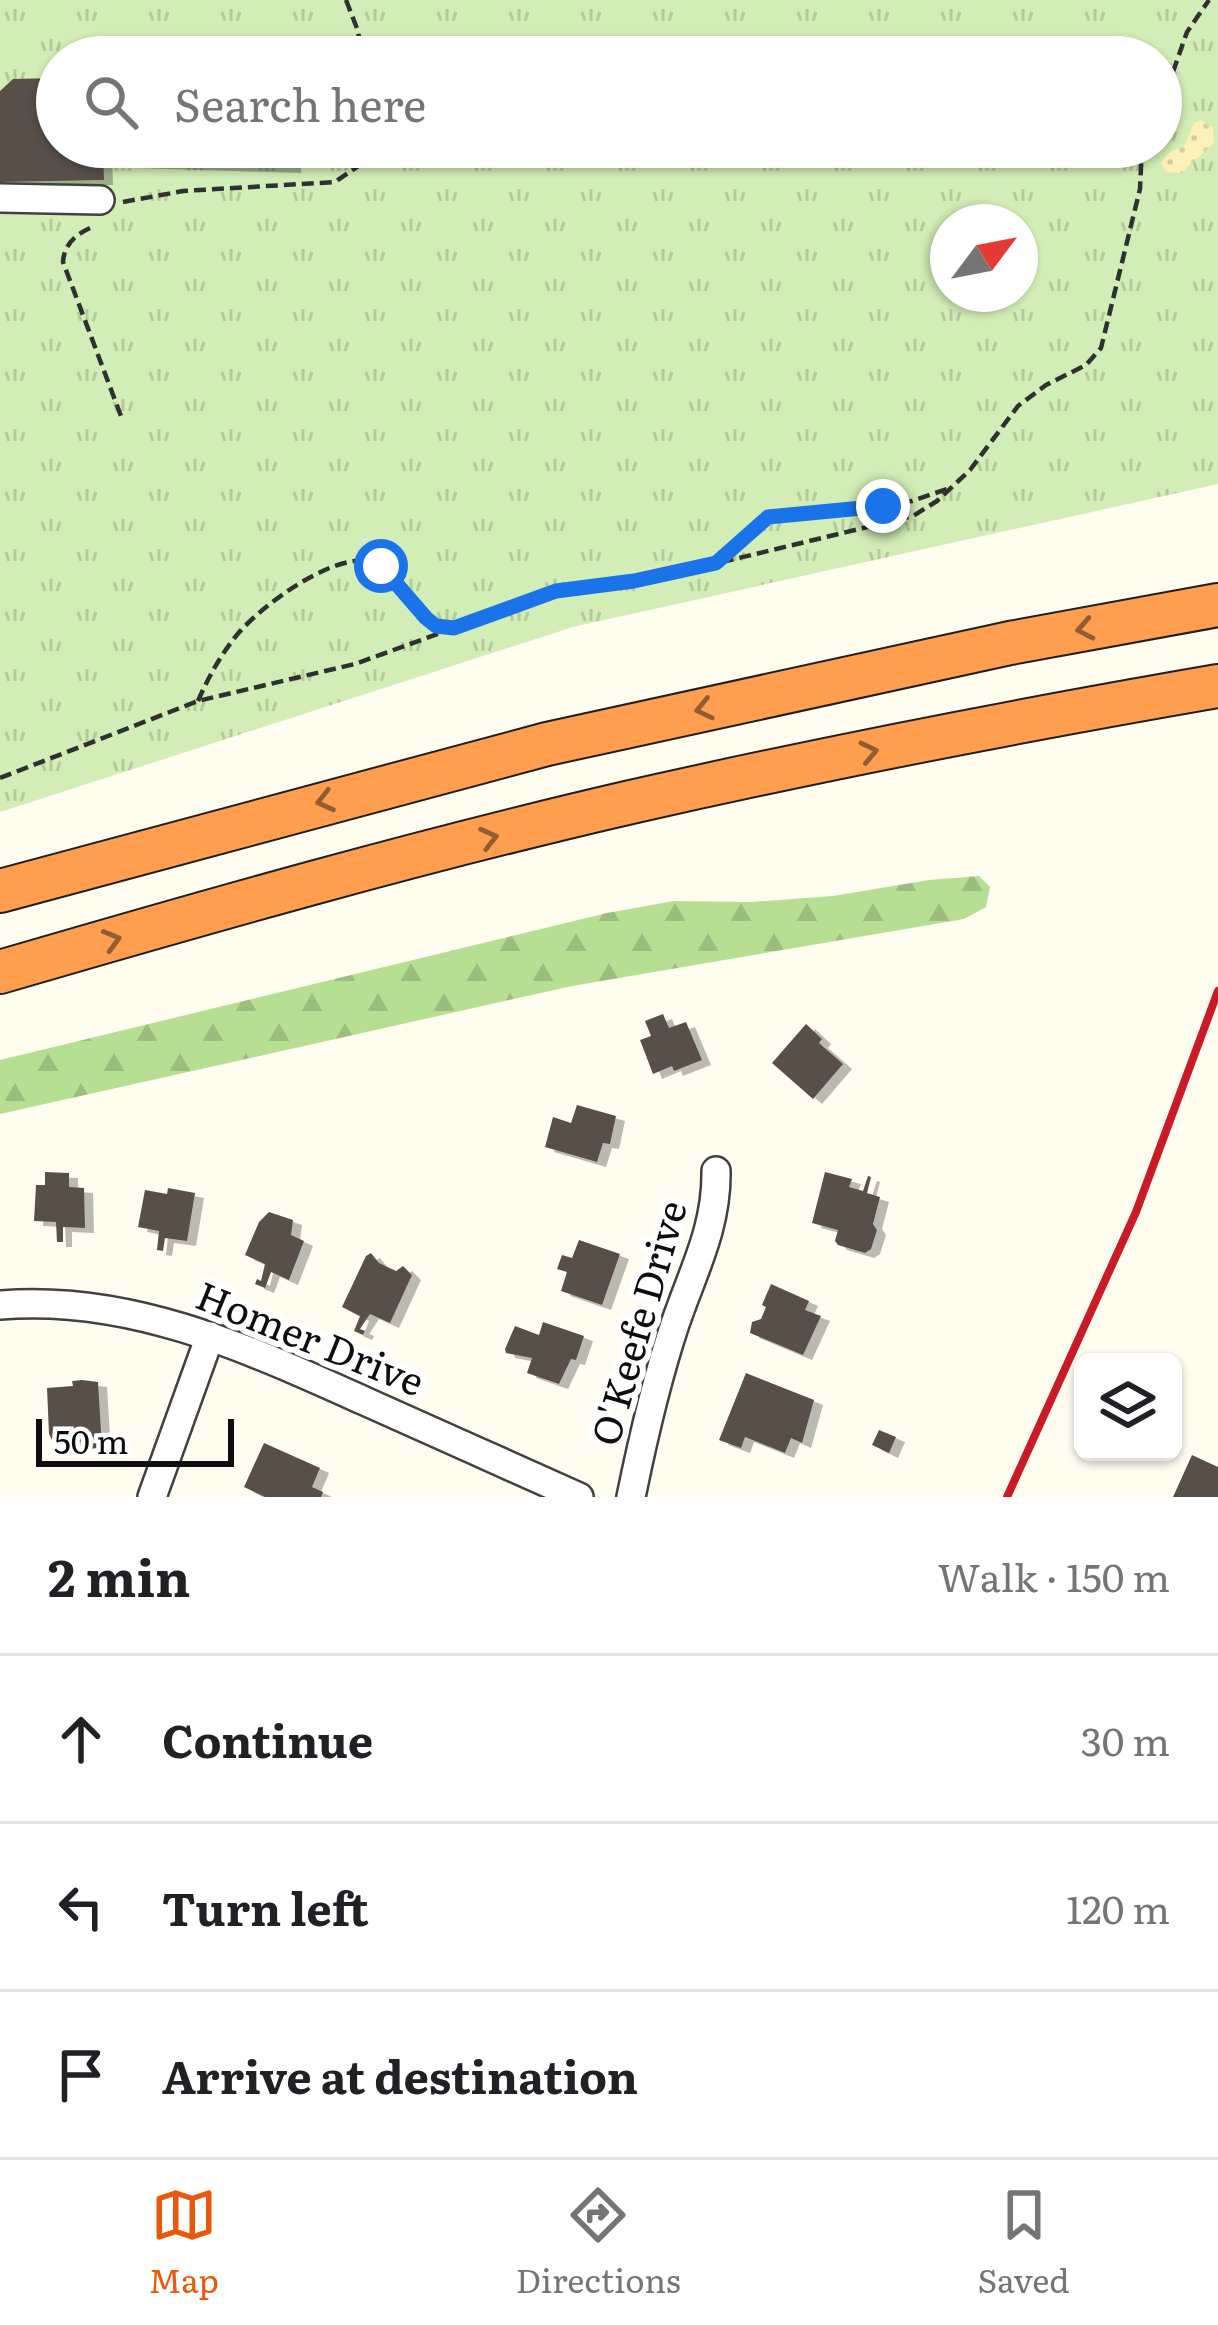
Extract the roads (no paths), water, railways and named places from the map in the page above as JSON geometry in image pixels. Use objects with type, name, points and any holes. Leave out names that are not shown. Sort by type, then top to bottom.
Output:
[{"type":"highway","points":[[0,891],[547,744],[1010,643],[1209,607]]},
{"type":"highway","points":[[0,973],[378,866],[630,802],[964,732],[1197,690]]},
{"type":"street","points":[[0,198],[108,210]]},
{"type":"street","name":"O'Keefe Drive","points":[[631,1497],[670,1341],[712,1231],[716,1171]]},
{"type":"street","name":"Homer Drive","points":[[0,1305],[76,1304],[140,1314],[210,1336],[579,1497]]},
{"type":"street","points":[[152,1497],[210,1336]]},
{"type":"railway","points":[[1007,1497],[1136,1212],[1218,991]]}]
